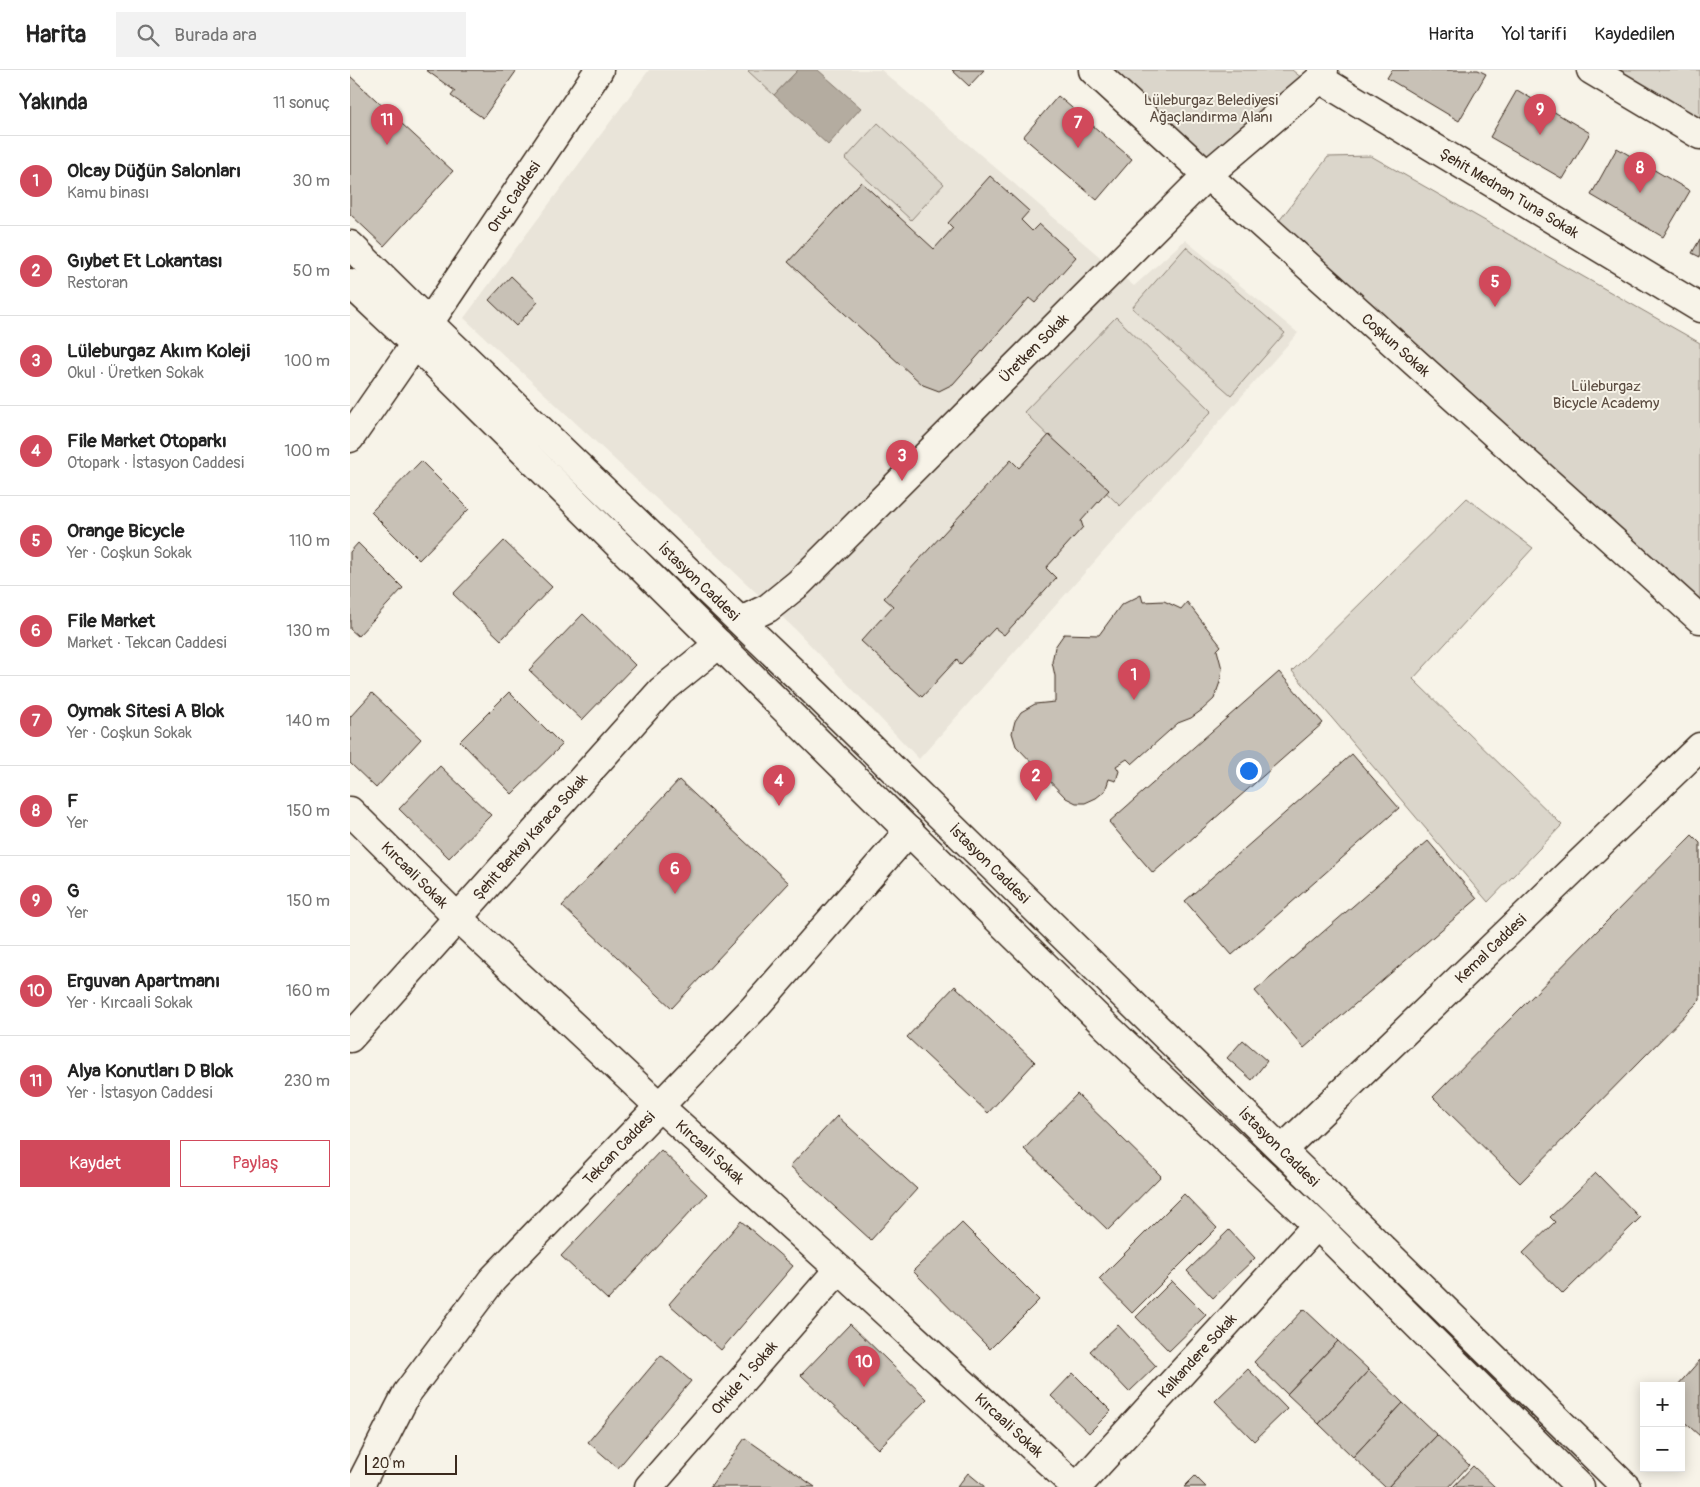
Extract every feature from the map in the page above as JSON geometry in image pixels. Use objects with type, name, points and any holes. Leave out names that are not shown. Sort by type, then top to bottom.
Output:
[{"type":"street","name":"Oruç Caddesi","points":[[350,438],[599,70]]},
{"type":"street","name":"Coşkun Sokak","points":[[1092,70],[1700,619]]},
{"type":"street","points":[[1591,70],[1700,135]]},
{"type":"street","name":"Üretken Sokak","points":[[741,621],[768,608],[799,583],[1207,175],[1322,75]]},
{"type":"street","name":"Şehit Mednan Tuna Sokak","points":[[1322,75],[1700,308]]},
{"type":"street","name":"İstasyon Caddesi","points":[[350,245],[422,334],[719,644],[1107,1027],[1317,1225],[1580,1487]]},
{"type":"street","name":"İstasyon Caddesi","points":[[350,283],[422,334],[741,621],[1626,1487]]},
{"type":"street","name":"Şehit Berkay Karaca Sokak","points":[[350,1038],[660,691],[719,644],[741,621]]},
{"type":"street","name":"Kemal Caddesi","points":[[1259,1171],[1700,747]]},
{"type":"street","name":"Kırcaali Sokak","points":[[350,811],[458,918],[659,1106],[1076,1487]]},
{"type":"street","name":"Tekcan Caddesi","points":[[359,1487],[407,1393],[492,1280],[754,1008],[908,831]]},
{"type":"street","name":"Kalkandere Sokak","points":[[1076,1487],[1317,1225]]},
{"type":"street","name":"Orkide 1. Sokak","points":[[649,1487],[839,1269]]},
{"type":"shaded area","points":[[649,70],[881,70],[1134,286],[1185,240],[1298,333],[919,759],[796,630],[464,318]]},
{"type":"shaded area","points":[[798,70],[818,70],[861,108],[828,145],[774,95]]},
{"type":"green space","points":[[749,70],[798,70],[774,95]]},
{"type":"green space","name":"Lüleburgaz Belediyesi Ağaçlandırma Alanı","points":[[1112,70],[1292,70],[1314,88],[1206,157]]},
{"type":"green space","points":[[1610,70],[1700,70],[1700,123]]},
{"type":"green space","points":[[878,123],[944,184],[911,220],[845,159]]},
{"type":"green space","name":"Lüleburgaz Bicycle Academy","points":[[1371,156],[1700,343],[1700,601],[1279,221],[1328,157]]},
{"type":"green space","points":[[1186,247],[1285,333],[1231,395],[1132,308]]},
{"type":"green space","points":[[1116,317],[1212,411],[1120,506],[1024,412]]},
{"type":"green space","points":[[1467,498],[1533,548],[1413,679],[1562,825],[1488,902],[1292,671]]},
{"type":"building","points":[[426,70],[517,70],[483,118],[451,96],[455,91]]},
{"type":"building","points":[[952,70],[984,70],[969,86]]},
{"type":"building","points":[[1392,70],[1478,70],[1486,74],[1459,121],[1387,78]]},
{"type":"building","points":[[350,76],[453,171],[384,246],[350,214]]},
{"type":"building","points":[[1517,90],[1590,133],[1563,179],[1490,137]]},
{"type":"building","points":[[1058,96],[1132,159],[1097,200],[1023,137]]},
{"type":"building","points":[[1617,148],[1690,191],[1663,237],[1591,195]]},
{"type":"building","points":[[990,176],[1029,211],[1021,220],[1032,231],[1039,224],[1076,257],[1035,303],[1029,298],[953,384],[939,391],[923,385],[788,262],[861,182],[934,249],[953,228],[948,223]]},
{"type":"building","points":[[1700,239],[1700,257],[1692,253]]},
{"type":"building","points":[[511,276],[538,302],[516,326],[489,300]]},
{"type":"building","points":[[1049,435],[1109,490],[1081,521],[1083,527],[1046,568],[1056,578],[1004,635],[995,628],[960,665],[957,659],[922,697],[861,641],[893,606],[884,598],[1011,460],[1019,468]]},
{"type":"building","points":[[421,461],[469,509],[419,560],[371,512]]},
{"type":"building","points":[[504,541],[552,587],[501,640],[453,594]]},
{"type":"building","points":[[358,543],[403,588],[358,636],[350,629],[350,552]]},
{"type":"building","points":[[1141,595],[1143,602],[1164,601],[1181,609],[1187,602],[1221,646],[1217,650],[1222,669],[1220,682],[1214,699],[1202,710],[1191,718],[1178,723],[1132,764],[1127,759],[1116,766],[1119,771],[1116,781],[1109,779],[1105,791],[1096,798],[1085,803],[1076,803],[1066,798],[1016,746],[1012,733],[1015,721],[1021,712],[1035,704],[1055,702],[1055,676],[1052,662],[1055,647],[1064,634],[1099,635],[1121,605]]},
{"type":"building","points":[[583,614],[635,665],[582,720],[529,670]]},
{"type":"building","points":[[1279,672],[1323,723],[1153,873],[1109,822]]},
{"type":"building","points":[[509,692],[562,745],[512,794],[460,741]]},
{"type":"building","points":[[372,693],[421,739],[376,788],[350,763],[350,717]]},
{"type":"building","points":[[1352,754],[1399,808],[1232,955],[1185,901]]},
{"type":"building","points":[[440,766],[491,815],[449,858],[399,809]]},
{"type":"building","points":[[679,780],[789,883],[672,1008],[562,906]]},
{"type":"building","points":[[1692,835],[1700,843],[1700,1000],[1520,1183],[1433,1097]]},
{"type":"building","points":[[1428,841],[1477,899],[1304,1048],[1255,991]]},
{"type":"building","points":[[955,986],[1035,1062],[988,1113],[907,1037]]},
{"type":"building","points":[[1243,1040],[1267,1061],[1252,1080],[1227,1058]]},
{"type":"building","points":[[1077,1094],[1161,1176],[1108,1230],[1024,1149]]},
{"type":"building","points":[[837,1116],[917,1189],[871,1240],[790,1166]]},
{"type":"building","points":[[661,1150],[707,1194],[608,1300],[561,1256]]},
{"type":"building","points":[[1596,1173],[1640,1218],[1563,1294],[1523,1253],[1555,1222],[1550,1217]]},
{"type":"building","points":[[1184,1194],[1217,1228],[1132,1313],[1099,1279]]},
{"type":"building","points":[[741,1221],[793,1266],[721,1350],[669,1304]]},
{"type":"building","points":[[962,1223],[1039,1300],[990,1349],[913,1271]]},
{"type":"building","points":[[1229,1230],[1255,1258],[1213,1298],[1187,1271]]},
{"type":"building","points":[[1172,1281],[1206,1315],[1169,1351],[1136,1317]]},
{"type":"building","points":[[1304,1309],[1338,1341],[1287,1394],[1254,1362]]},
{"type":"building","points":[[850,1324],[927,1399],[878,1449],[801,1375]]},
{"type":"building","points":[[1118,1325],[1156,1366],[1129,1392],[1090,1351]]},
{"type":"building","points":[[1338,1341],[1369,1370],[1319,1424],[1287,1394]]},
{"type":"building","points":[[661,1355],[691,1381],[618,1468],[588,1442]]},
{"type":"building","points":[[1700,1360],[1700,1436],[1685,1423],[1685,1382],[1681,1382]]},
{"type":"building","points":[[1248,1369],[1287,1409],[1254,1441],[1215,1401]]},
{"type":"building","points":[[1369,1370],[1403,1403],[1353,1457],[1319,1424]]},
{"type":"building","points":[[1073,1373],[1111,1411],[1089,1433],[1051,1396]]},
{"type":"building","points":[[1403,1403],[1437,1435],[1388,1487],[1385,1487],[1353,1457]]},
{"type":"building","points":[[1437,1435],[1469,1465],[1449,1487],[1388,1487]]},
{"type":"building","points":[[745,1438],[815,1487],[710,1487]]},
{"type":"building","points":[[1473,1466],[1495,1487],[1453,1487]]},
{"type":"building","points":[[968,1473],[985,1487],[957,1487]]},
{"type":"building","points":[[1195,1476],[1206,1487],[1184,1487]]},
{"type":"place","name":"G","points":[[1540,135]]},
{"type":"place","name":"Alya Konutları D Blok","points":[[387,145]]},
{"type":"place","name":"Oymak Sitesi A Blok","points":[[1078,148]]},
{"type":"place","name":"F","points":[[1640,193]]},
{"type":"place","name":"Orange Bicycle","points":[[1495,307]]},
{"type":"place","name":"Lüleburgaz Akım Koleji","points":[[902,481]]},
{"type":"place","name":"Olcay Düğün Salonları","points":[[1134,700]]},
{"type":"place","name":"Gıybet Et Lokantası","points":[[1036,801]]},
{"type":"place","name":"File Market Otoparkı","points":[[779,806]]},
{"type":"place","name":"File Market","points":[[675,894]]},
{"type":"place","name":"Erguvan Apartmanı","points":[[864,1387]]}]
